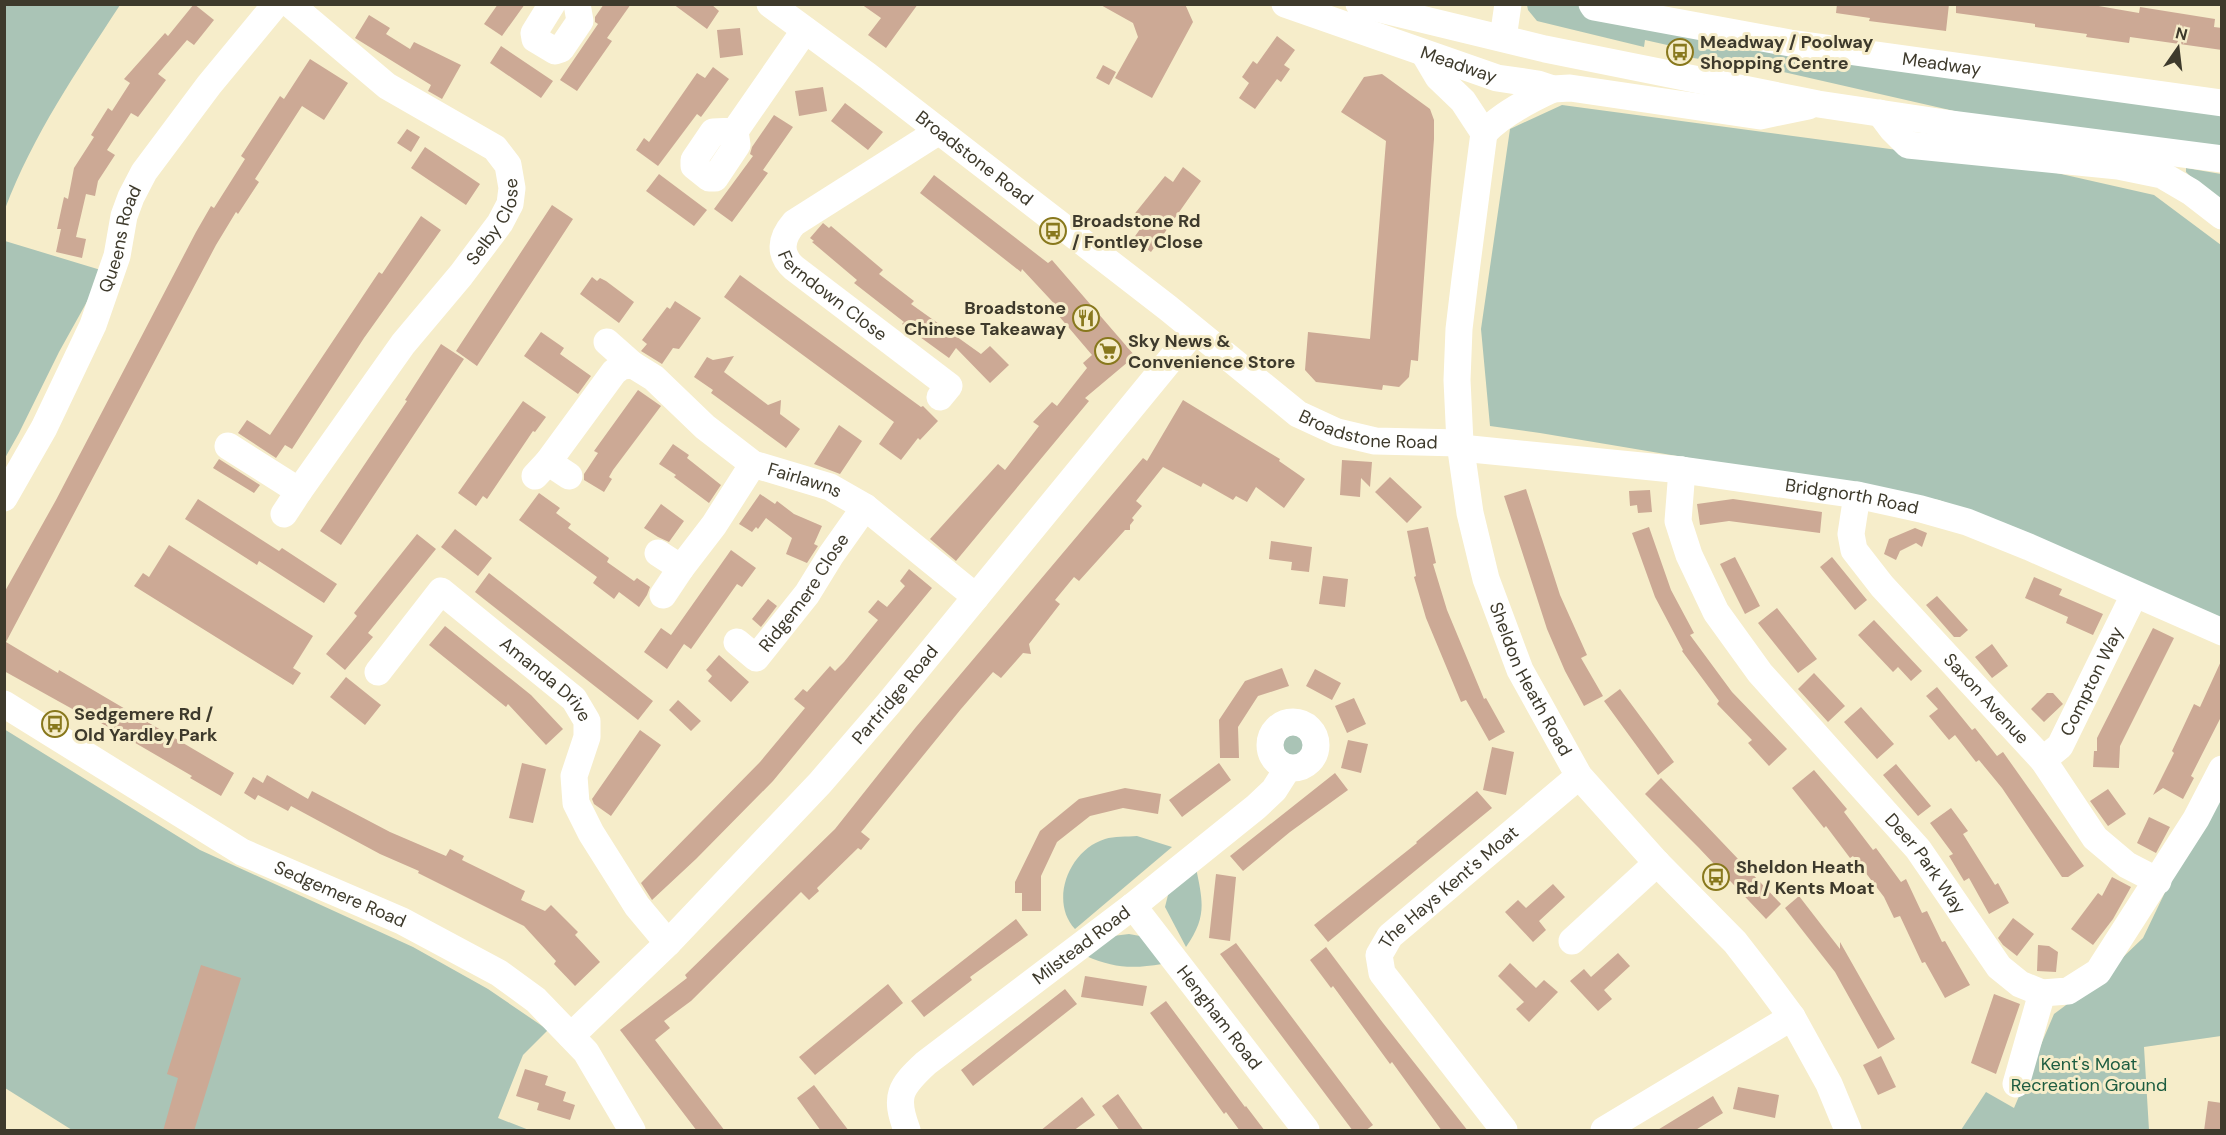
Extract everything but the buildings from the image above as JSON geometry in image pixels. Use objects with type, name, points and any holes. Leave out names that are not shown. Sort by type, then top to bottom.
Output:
[{"type":"street","name":"Queens Road","points":[[4,498],[44,428],[93,325],[117,256],[124,216],[144,172],[209,85],[276,4]]},
{"type":"street","name":"Selby Close","points":[[285,514],[403,344],[461,275],[500,223],[510,204],[512,188],[508,165],[495,148],[387,86],[290,4]]},
{"type":"street","points":[[552,4],[534,33],[535,39],[555,51],[561,49],[580,21],[577,4]]},
{"type":"street","name":"Broadstone Road","points":[[770,4],[1168,308],[1298,414],[1337,432],[1375,441],[1460,446]]},
{"type":"street","name":"Meadway","points":[[1285,4],[1425,55],[1497,78],[1538,84],[1553,89],[1570,88],[1760,116],[1818,104]]},
{"type":"street","name":"Meadway","points":[[1359,4],[1545,49],[1818,104],[2222,159]]},
{"type":"street","points":[[1503,38],[1508,4]]},
{"type":"street","name":"Meadway","points":[[1592,4],[1594,7],[1790,43],[2222,103]]},
{"type":"street","points":[[735,131],[805,30]]},
{"type":"street","points":[[1425,55],[1438,77],[1463,101],[1484,133],[1495,122],[1553,89]]},
{"type":"street","points":[[1880,113],[1908,145],[2118,166],[2162,175],[2191,192],[2222,216]]},
{"type":"street","name":"Ferndown Close","points":[[939,131],[794,223],[786,232],[782,249],[787,261],[794,268],[949,386],[940,397]]},
{"type":"street","name":"Sheldon Heath Road","points":[[1484,133],[1459,330],[1457,380],[1460,446],[1470,513],[1486,579],[1520,670],[1579,776],[1658,863],[1735,942],[1792,1017],[1829,1084],[1848,1131]]},
{"type":"street","name":"Partridge Road","points":[[571,1036],[668,943],[820,783],[889,703],[1194,331]]},
{"type":"street","name":"Fairlawns","points":[[607,342],[633,365],[654,378],[705,427],[753,464],[830,488],[865,507],[976,597]]},
{"type":"street","points":[[551,471],[614,372],[622,366],[633,365]]},
{"type":"street","points":[[228,446],[299,491]]},
{"type":"street","name":"Bridgnorth Road","points":[[1460,446],[1682,470],[1857,495],[1967,522],[2222,632]]},
{"type":"street","points":[[663,595],[714,525],[753,464]]},
{"type":"street","name":"Deer Park Way","points":[[1682,470],[1678,521],[1689,555],[1716,612],[1760,673],[1918,849],[1999,967],[2020,984],[2042,993]]},
{"type":"street","name":"Saxon Avenue","points":[[1857,495],[1851,534],[1854,550],[1882,586],[2043,760],[2096,838],[2127,865],[2158,880]]},
{"type":"street","name":"Ridgemere Close","points":[[737,642],[756,658],[807,594],[865,507]]},
{"type":"street","points":[[658,552],[681,568]]},
{"type":"street","name":"Amanda Drive","points":[[378,672],[441,591],[574,699],[587,721],[587,737],[574,776],[576,803],[591,833],[637,906],[668,943]]},
{"type":"street","name":"Compton Way","points":[[2043,760],[2060,746],[2134,595]]},
{"type":"street","name":"Sedgemere Road","points":[[4,704],[242,852],[402,921],[499,973],[536,1000],[586,1052],[632,1131]]},
{"type":"street","name":"Milstead Road","points":[[907,1131],[899,1106],[908,1080],[926,1063],[1132,906],[1256,807],[1274,790],[1288,768]]},
{"type":"street","points":[[2016,1084],[2042,993],[2068,991],[2098,972],[2196,819],[2222,768]]},
{"type":"street","name":"The Hays Kent's Moat","points":[[1504,1131],[1382,973],[1379,955],[1390,936],[1579,776]]},
{"type":"street","points":[[1572,941],[1601,932],[1658,863]]},
{"type":"street","name":"Hengham Road","points":[[1132,906],[1306,1131]]},
{"type":"street","points":[[1604,1131],[1792,1017]]},
{"type":"green space","points":[[5,4],[120,5],[42,129],[5,209]]},
{"type":"green space","points":[[1527,5],[1579,5],[2221,111],[2221,149],[1963,113],[1770,69],[1693,58],[1694,51],[1645,40],[1644,47],[1537,21],[1528,10]]},
{"type":"green space","points":[[1562,105],[2039,169],[2154,195],[2221,245],[2221,619],[2051,543],[1939,500],[1490,426],[1481,329],[1510,129]]},
{"type":"green space","points":[[2186,168],[2221,174],[2221,207],[2186,172]]},
{"type":"green space","points":[[5,241],[104,271],[59,352],[5,458]]},
{"type":"green space","points":[[4,729],[200,850],[413,947],[488,989],[548,1030],[523,1055],[498,1118],[529,1130],[72,1130],[5,1088]]},
{"type":"green space","points":[[1296,731],[1307,735],[1311,746],[1307,757],[1296,761],[1285,757],[1281,746],[1285,735]]},
{"type":"green space","name":"Kent's Moat Recreation Ground","points":[[2221,776],[2221,1036],[2144,1047],[2149,1130],[1961,1130],[1986,1092],[2014,1108],[2054,1014],[2097,982],[2143,938]]},
{"type":"green space","points":[[1137,836],[1172,847],[1075,929],[1067,918],[1064,905],[1064,891],[1073,865],[1092,845],[1105,839]]},
{"type":"green space","points":[[1196,868],[1202,909],[1197,927],[1186,947],[1165,907],[1169,891]]},
{"type":"green space","points":[[1129,934],[1140,936],[1162,964],[1141,967],[1123,966],[1105,963],[1086,956],[1113,936]]},
{"type":"place","name":"Meadway / Poolway Shopping Centre","points":[[1680,52]]},
{"type":"place","name":"Broadstone Rd / Fontley Close","points":[[1053,231]]},
{"type":"place","name":"Broadstone Chinese Takeaway","points":[[1086,318]]},
{"type":"place","name":"Sky News & Convenience Store","points":[[1108,351]]},
{"type":"place","name":"Sedgemere Rd / Old Yardley Park","points":[[55,724]]},
{"type":"place","name":"Sheldon Heath Rd / Kents Moat","points":[[1716,877]]}]
